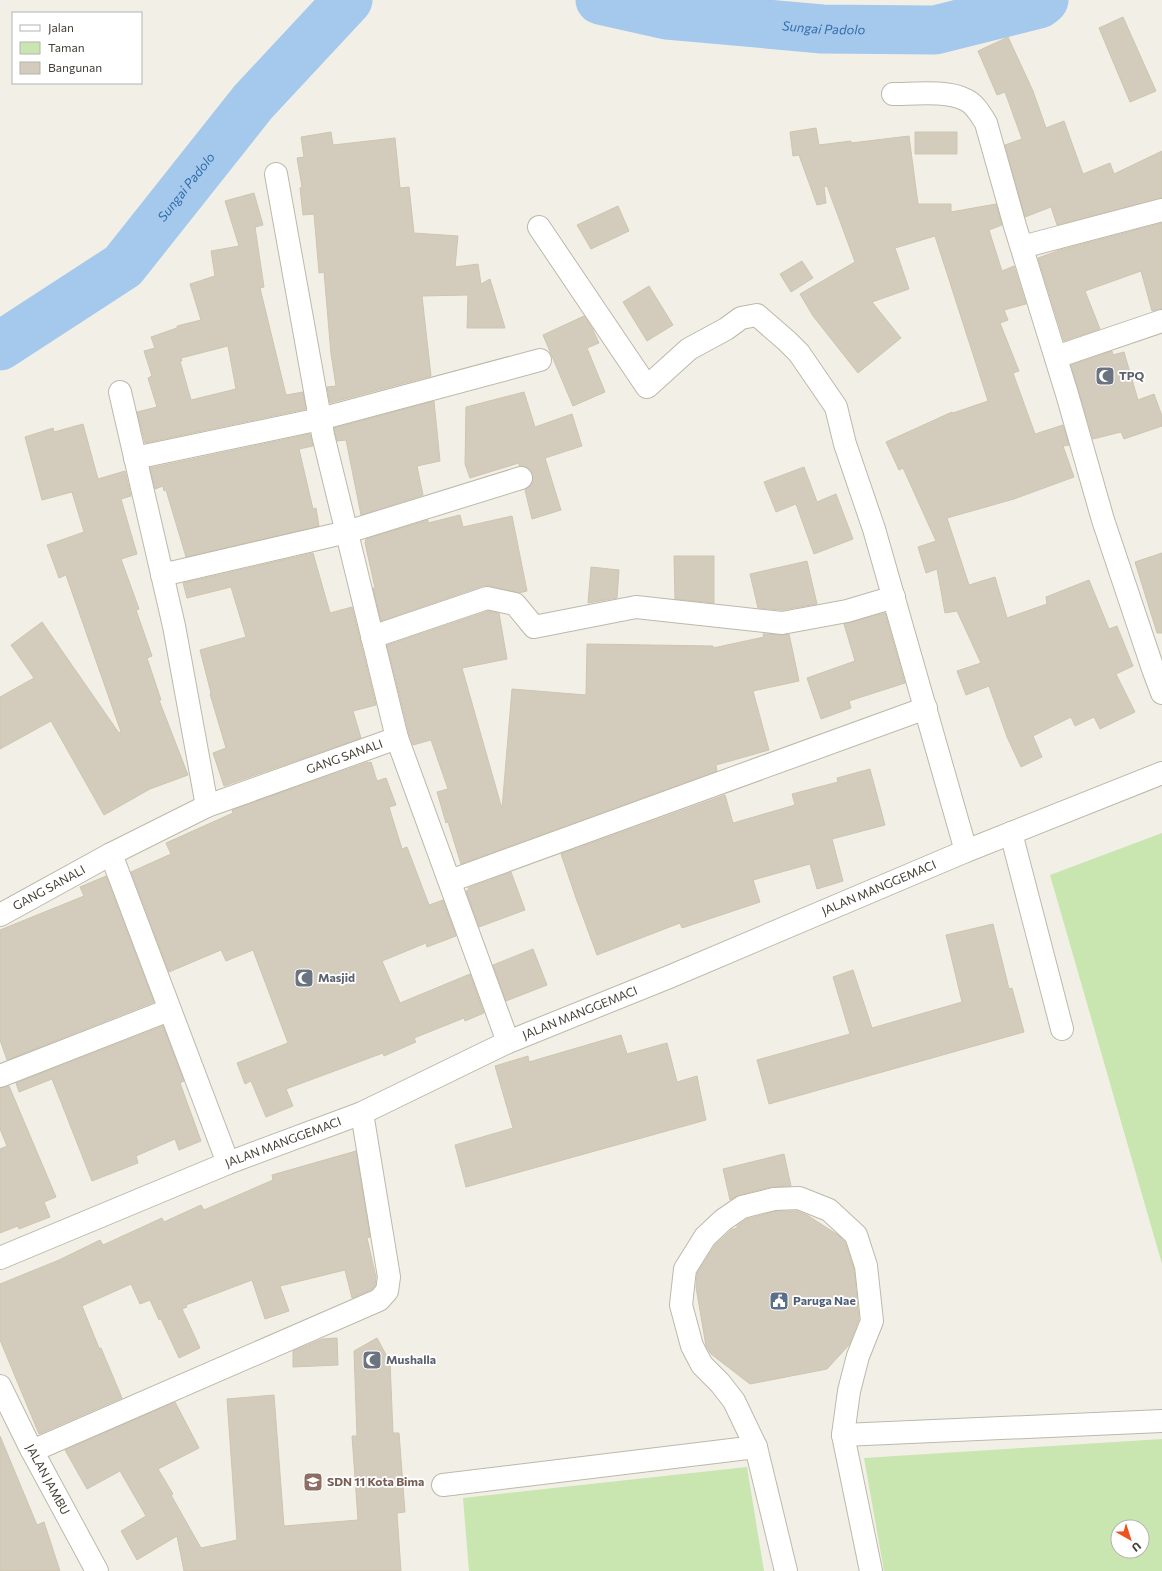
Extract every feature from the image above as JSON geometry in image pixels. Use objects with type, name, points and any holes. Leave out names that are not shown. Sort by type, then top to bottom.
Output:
[{"type":"street","points":[[893,94],[947,94],[966,100],[979,112],[986,123],[1103,520],[1152,669],[1162,693]]},
{"type":"street","points":[[276,174],[320,419],[397,738]]},
{"type":"street","points":[[1022,247],[1162,210]]},
{"type":"street","points":[[539,228],[647,387],[689,349],[726,329],[741,318],[757,315],[799,353],[818,380],[836,407],[845,444],[874,529],[894,597],[966,851]]},
{"type":"street","points":[[1056,357],[1162,321]]},
{"type":"street","points":[[135,458],[320,419],[540,360]]},
{"type":"street","points":[[120,392],[176,634],[207,806]]},
{"type":"street","points":[[162,575],[347,532],[520,478]]},
{"type":"street","points":[[372,637],[487,598],[515,604],[534,627],[636,607],[782,624],[846,611],[894,597]]},
{"type":"street","points":[[450,881],[926,708]]},
{"type":"street","name":"GANG SANALI","points":[[0,915],[111,854],[207,806],[397,738],[508,1042]]},
{"type":"street","name":"JALAN MANGGEMACI","points":[[0,1258],[228,1163],[362,1113],[508,1042],[677,974],[966,851],[1162,773]]},
{"type":"street","points":[[1011,833],[1062,1029]]},
{"type":"street","points":[[111,854],[228,1163]]},
{"type":"street","points":[[0,1076],[170,1010]]},
{"type":"street","points":[[32,1451],[379,1300],[387,1291],[389,1277],[362,1113]]},
{"type":"street","points":[[786,1571],[756,1447],[734,1401],[720,1383],[702,1365],[692,1346],[681,1305],[686,1269],[705,1237],[723,1220],[742,1207],[774,1199],[800,1198],[829,1210],[856,1235],[866,1266],[872,1321],[858,1356],[849,1391],[843,1435],[872,1571]]},
{"type":"street","name":"JALAN JAMBU","points":[[0,1386],[32,1451],[97,1571]]},
{"type":"street","points":[[843,1435],[1162,1421]]},
{"type":"street","points":[[443,1485],[756,1447]]},
{"type":"green space","points":[[1162,833],[1162,1264],[1050,875]]},
{"type":"green space","points":[[1162,1439],[1162,1571],[884,1571],[864,1458]]},
{"type":"green space","points":[[747,1467],[764,1571],[469,1571],[463,1498]]},
{"type":"building","points":[[1123,17],[1156,91],[1130,102],[1099,28]]},
{"type":"building","points":[[1008,37],[1033,91],[1046,128],[1064,121],[1083,174],[1110,163],[1114,174],[1162,151],[1162,198],[1057,225],[1051,207],[1025,217],[1005,145],[1022,139],[1005,92],[997,95],[978,51]]},
{"type":"building","points":[[816,128],[819,145],[909,136],[918,204],[951,204],[951,212],[996,204],[1002,225],[989,230],[1002,271],[1014,266],[1026,304],[1004,310],[1008,320],[1000,323],[1019,371],[1013,373],[1035,434],[1063,425],[1069,445],[1063,446],[1074,477],[1014,499],[947,518],[969,585],[995,577],[1007,618],[1047,604],[1046,597],[1089,580],[1109,629],[1117,626],[1133,666],[1116,674],[1135,712],[1100,729],[1094,717],[1075,726],[1071,717],[1033,736],[1042,757],[1021,767],[1007,737],[989,686],[966,695],[957,671],[981,663],[957,611],[945,613],[937,569],[926,573],[918,547],[936,541],[903,468],[899,470],[886,442],[952,412],[953,413],[988,401],[935,236],[895,248],[909,289],[872,302],[901,338],[858,373],[813,316],[800,294],[855,262],[827,186],[824,187],[826,203],[817,205],[799,155],[793,156],[790,132]]},
{"type":"building","points":[[331,132],[333,145],[395,138],[400,188],[409,187],[414,233],[458,236],[455,267],[478,264],[481,284],[490,279],[505,328],[467,328],[468,295],[422,296],[431,376],[330,403],[327,387],[336,386],[331,354],[324,272],[319,273],[314,214],[303,215],[300,188],[302,187],[297,158],[304,157],[301,137]]},
{"type":"building","points":[[915,132],[957,132],[957,154],[915,154]]},
{"type":"building","points":[[254,193],[263,225],[255,227],[264,287],[260,288],[286,395],[303,392],[306,409],[145,443],[137,412],[157,407],[148,378],[152,376],[144,351],[155,348],[151,337],[177,328],[177,326],[201,320],[190,284],[215,276],[211,251],[239,246],[225,201]],"holes":[[[228,346],[236,389],[191,400],[180,361],[182,361],[181,358]]]},
{"type":"building","points":[[618,206],[629,231],[591,249],[577,225]]},
{"type":"building","points":[[1162,223],[1162,309],[1152,311],[1141,271],[1085,291],[1100,329],[1064,341],[1038,258],[1060,250]]},
{"type":"building","points":[[802,261],[813,278],[791,292],[780,274]]},
{"type":"building","points":[[649,286],[673,325],[647,341],[623,302]]},
{"type":"building","points":[[584,316],[599,343],[587,348],[605,392],[573,406],[543,335]]},
{"type":"building","points":[[1112,351],[1113,355],[1124,352],[1138,400],[1154,394],[1162,416],[1162,426],[1124,439],[1121,432],[1093,439],[1071,365]]},
{"type":"building","points":[[524,392],[535,427],[572,414],[582,446],[545,458],[561,510],[532,519],[525,490],[530,486],[533,480],[533,474],[529,469],[524,466],[519,466],[519,463],[470,478],[465,464],[466,407]]},
{"type":"building","points":[[434,401],[440,461],[417,466],[423,495],[361,515],[346,440],[337,441],[334,428]]},
{"type":"building","points":[[83,424],[98,479],[125,471],[131,496],[121,499],[137,554],[121,559],[139,609],[136,610],[152,656],[147,658],[161,700],[159,700],[188,775],[150,789],[104,815],[51,721],[0,749],[0,697],[34,678],[11,645],[42,622],[119,733],[121,732],[66,575],[59,578],[47,545],[84,532],[72,492],[42,500],[25,437],[53,428],[54,432]]},
{"type":"building","points":[[310,434],[313,446],[299,449],[313,509],[316,508],[319,526],[186,557],[166,490],[164,491],[163,486],[155,489],[150,468]]},
{"type":"building","points":[[804,467],[817,502],[836,494],[853,539],[814,554],[796,504],[776,512],[764,482]]},
{"type":"building","points":[[460,515],[463,527],[512,516],[527,591],[519,593],[490,586],[483,586],[381,621],[373,588],[375,588],[365,543],[366,539],[428,520],[428,523]]},
{"type":"building","points":[[313,553],[330,613],[352,607],[376,705],[353,711],[361,738],[224,786],[213,753],[226,748],[210,694],[200,650],[246,637],[231,587],[187,598],[183,583]]},
{"type":"building","points":[[1162,553],[1162,633],[1157,633],[1135,562]]},
{"type":"building","points":[[674,556],[714,556],[714,603],[675,599]]},
{"type":"building","points":[[807,561],[817,604],[782,610],[758,608],[750,574]]},
{"type":"building","points":[[591,567],[619,570],[617,598],[588,603]]},
{"type":"building","points":[[488,611],[499,613],[507,659],[462,668],[502,809],[512,689],[586,695],[587,644],[713,646],[713,648],[764,637],[763,634],[789,634],[799,681],[753,691],[769,750],[716,765],[717,771],[461,864],[448,822],[446,823],[437,792],[448,789],[431,740],[413,745],[387,645]]},
{"type":"building","points":[[885,613],[905,683],[849,701],[851,708],[821,719],[807,678],[855,661],[844,624]]},
{"type":"building","points":[[371,762],[377,781],[386,778],[396,805],[389,807],[402,849],[407,847],[429,905],[443,900],[456,936],[427,947],[426,943],[382,961],[400,1003],[470,974],[484,1013],[465,1021],[464,1018],[414,1038],[416,1042],[384,1056],[383,1053],[286,1089],[293,1106],[266,1117],[251,1081],[245,1084],[237,1063],[288,1043],[253,950],[226,961],[221,950],[169,972],[131,872],[171,854],[166,843],[233,813],[232,810]]},
{"type":"building","points":[[870,769],[885,825],[832,839],[843,881],[817,889],[810,864],[753,880],[760,902],[682,928],[680,923],[597,955],[561,854],[725,795],[733,823],[795,805],[792,794],[838,782],[837,778]]},
{"type":"building","points":[[511,872],[525,910],[479,927],[466,891],[469,890],[468,888]]},
{"type":"building","points":[[106,876],[154,1002],[7,1060],[0,1040],[0,930],[84,896],[80,887]]},
{"type":"building","points":[[993,924],[1009,989],[1012,988],[1024,1032],[769,1104],[757,1060],[850,1034],[833,977],[853,970],[872,1028],[962,1002],[946,935]]},
{"type":"building","points":[[533,949],[547,985],[506,1001],[493,965]]},
{"type":"building","points":[[163,1026],[184,1081],[180,1083],[201,1141],[179,1150],[175,1139],[136,1156],[138,1163],[92,1181],[52,1079],[19,1092],[16,1083]]},
{"type":"building","points":[[621,1035],[627,1054],[667,1043],[677,1082],[697,1076],[706,1120],[466,1187],[455,1145],[513,1128],[495,1066],[528,1056],[529,1062]]},
{"type":"building","points":[[9,1086],[56,1197],[44,1202],[50,1217],[19,1229],[18,1226],[0,1233],[0,1149],[7,1146],[0,1129],[0,1088]]},
{"type":"building","points":[[356,1151],[370,1237],[367,1238],[376,1277],[375,1286],[371,1290],[352,1298],[345,1270],[280,1286],[289,1311],[265,1319],[252,1280],[186,1305],[187,1307],[182,1309],[200,1348],[179,1358],[161,1319],[159,1320],[150,1300],[140,1304],[131,1284],[82,1306],[122,1398],[39,1434],[0,1340],[0,1284],[59,1260],[100,1240],[103,1245],[162,1218],[164,1222],[201,1205],[204,1210],[273,1180],[272,1175]]},
{"type":"building","points":[[784,1154],[791,1186],[771,1187],[739,1195],[730,1200],[723,1169]]},
{"type":"building","name":"Paruga Nae","points":[[776,1211],[797,1211],[807,1215],[838,1235],[845,1242],[854,1269],[859,1319],[849,1345],[827,1369],[750,1384],[711,1354],[706,1346],[696,1287],[697,1273],[715,1245],[731,1230],[737,1228],[737,1226],[747,1219]]},
{"type":"building","points":[[337,1338],[338,1365],[293,1367],[293,1351],[322,1339]]},
{"type":"building","points":[[377,1338],[390,1362],[393,1433],[399,1433],[405,1512],[397,1513],[401,1571],[184,1571],[177,1536],[137,1560],[121,1531],[146,1516],[120,1471],[87,1489],[65,1450],[175,1402],[199,1448],[158,1469],[173,1494],[171,1495],[201,1548],[237,1540],[227,1399],[274,1395],[284,1526],[358,1520],[352,1436],[357,1436],[354,1351]]},
{"type":"building","points":[[0,1436],[37,1525],[44,1522],[60,1571],[0,1571]]},
{"type":"waterway","name":"Sungai Padolo","points":[[0,346],[123,266],[253,102],[348,0]]},
{"type":"waterway","name":"Sungai Padolo","points":[[600,0],[667,15],[822,29],[935,30],[1039,4],[1044,0]]},
{"type":"place","name":"TPQ","points":[[1105,376]]},
{"type":"place","name":"Masjid","points":[[304,978]]},
{"type":"place","name":"Paruga Nae","points":[[779,1301]]},
{"type":"place","name":"Mushalla","points":[[372,1360]]},
{"type":"place","name":"SDN 11 Kota Bima","points":[[313,1482]]}]
